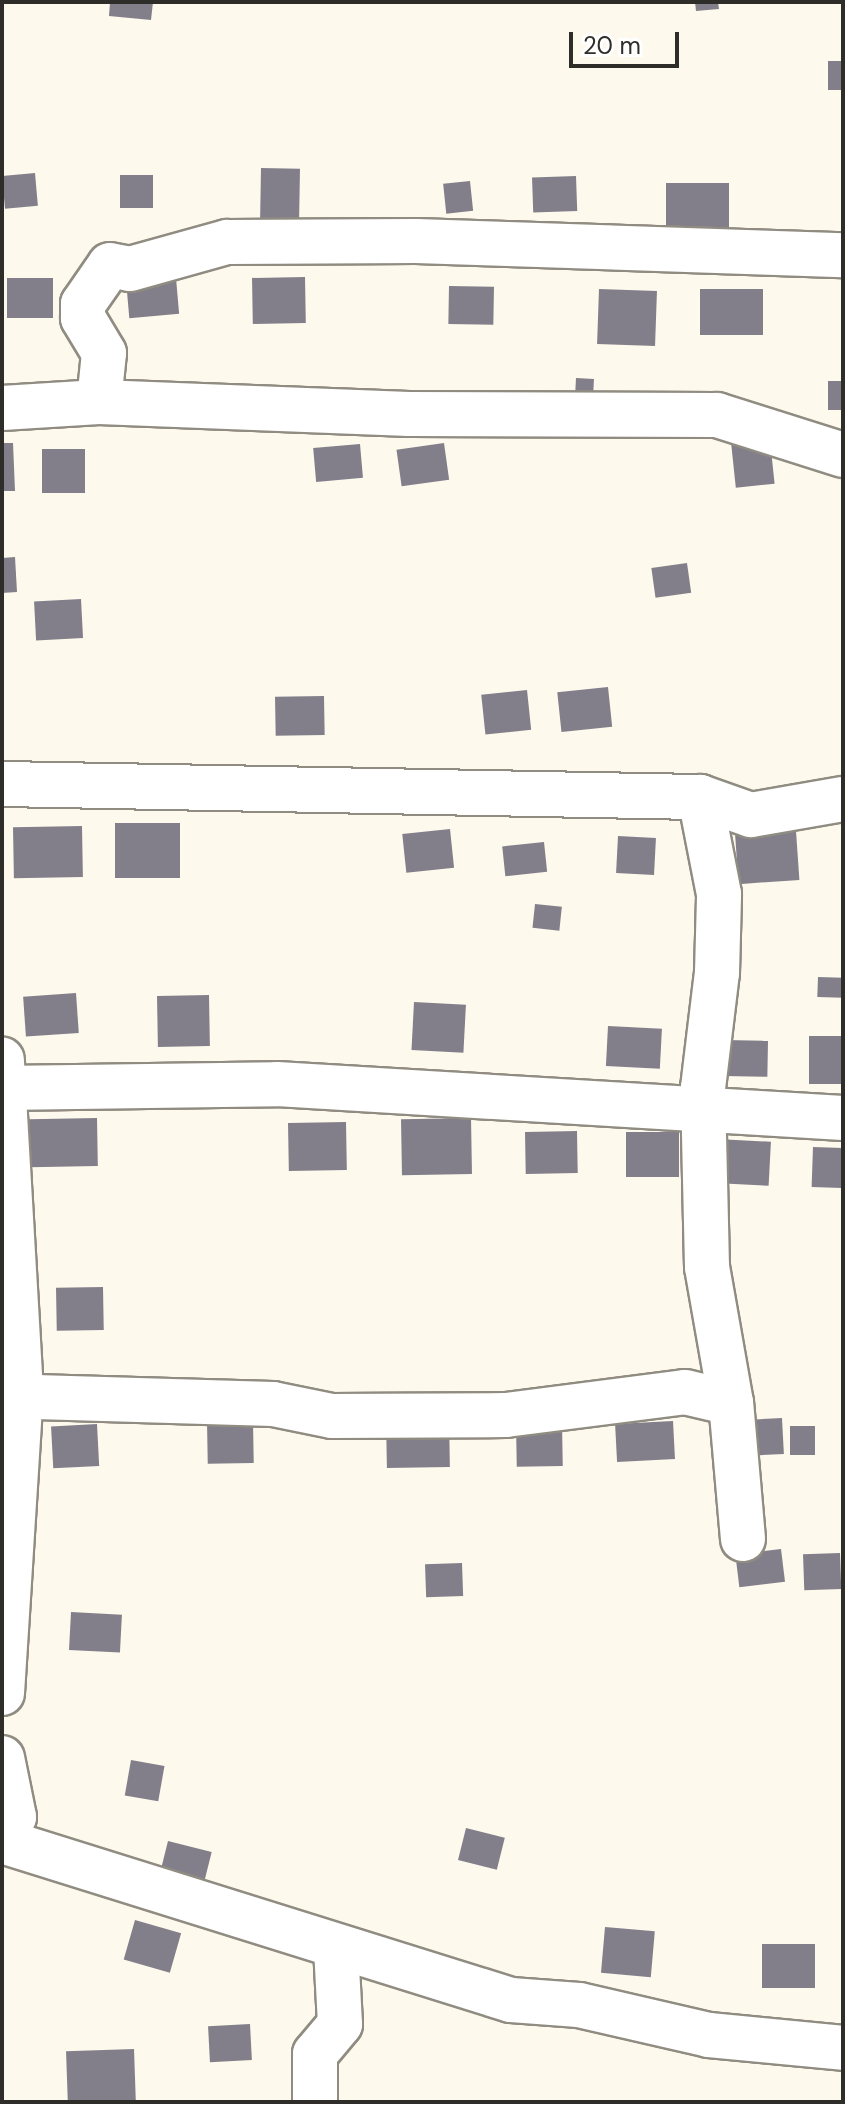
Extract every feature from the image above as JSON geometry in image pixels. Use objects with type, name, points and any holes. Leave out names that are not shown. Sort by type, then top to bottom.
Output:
[{"type":"street","points":[[99,402],[104,353],[83,318],[83,304],[110,265],[130,269],[227,242],[431,241],[843,255]]},
{"type":"street","points":[[2,408],[99,402],[409,414],[717,415],[843,455]]},
{"type":"street","points":[[2,784],[700,797],[751,815],[843,799]]},
{"type":"street","points":[[700,797],[719,894],[717,973],[703,1088],[707,1112],[707,1267],[731,1403],[743,1539]]},
{"type":"street","points":[[2,1693],[11,1394],[3,1078],[277,1084],[843,1118]]},
{"type":"street","points":[[11,1394],[273,1404],[332,1416],[506,1415],[685,1392],[731,1403]]},
{"type":"street","points":[[2,1758],[14,1817],[2,1830]]},
{"type":"street","points":[[2,1841],[336,1948],[511,2000],[579,2005],[709,2035],[843,2048]]},
{"type":"street","points":[[315,2102],[315,2054],[340,2024],[336,1948]]},
{"type":"building","points":[[110,2],[153,2],[151,20],[109,16]]},
{"type":"building","points":[[695,2],[718,2],[719,9],[696,11]]},
{"type":"building","points":[[828,61],[843,61],[843,90],[828,90]]},
{"type":"building","points":[[261,168],[300,169],[299,219],[260,218]]},
{"type":"building","points":[[35,173],[38,206],[5,209],[2,176]]},
{"type":"building","points":[[120,175],[153,175],[153,208],[120,208]]},
{"type":"building","points":[[576,176],[577,211],[533,213],[532,178]]},
{"type":"building","points":[[470,181],[473,211],[446,214],[443,184]]},
{"type":"building","points":[[666,183],[729,183],[729,229],[666,229]]},
{"type":"building","points":[[305,277],[306,323],[253,324],[252,278]]},
{"type":"building","points":[[7,278],[53,278],[53,318],[7,318]]},
{"type":"building","points":[[176,278],[179,314],[129,318],[126,282]]},
{"type":"building","points":[[449,286],[494,287],[493,325],[448,324]]},
{"type":"building","points":[[599,289],[657,291],[655,346],[597,344]]},
{"type":"building","points":[[700,289],[763,289],[763,335],[700,335]]},
{"type":"building","points":[[576,378],[594,379],[593,399],[575,398]]},
{"type":"building","points":[[828,381],[843,381],[843,410],[828,410]]},
{"type":"building","points":[[770,440],[775,484],[736,488],[731,444]]},
{"type":"building","points":[[2,443],[13,443],[15,491],[2,491]]},
{"type":"building","points":[[444,443],[449,480],[402,486],[396,450]]},
{"type":"building","points":[[360,444],[363,478],[316,482],[313,448]]},
{"type":"building","points":[[42,449],[85,449],[85,493],[42,493]]},
{"type":"building","points":[[15,557],[17,592],[2,593],[2,558]]},
{"type":"building","points":[[687,563],[691,593],[656,598],[651,568]]},
{"type":"building","points":[[81,599],[83,638],[36,640],[34,601]]},
{"type":"building","points":[[608,687],[612,727],[561,732],[557,692]]},
{"type":"building","points":[[527,690],[531,730],[485,735],[481,695]]},
{"type":"building","points":[[324,696],[325,735],[276,736],[275,697]]},
{"type":"building","points":[[115,823],[180,823],[180,878],[115,878]]},
{"type":"building","points":[[82,826],[83,877],[14,878],[13,827]]},
{"type":"building","points":[[450,829],[454,868],[406,873],[402,834]]},
{"type":"building","points":[[796,831],[799,880],[739,884],[735,835]]},
{"type":"building","points":[[618,836],[656,838],[654,875],[616,873]]},
{"type":"building","points":[[544,842],[547,872],[505,876],[502,846]]},
{"type":"building","points":[[535,904],[562,907],[559,931],[532,928]]},
{"type":"building","points":[[818,977],[843,978],[842,998],[817,997]]},
{"type":"building","points":[[76,993],[79,1033],[26,1037],[23,997]]},
{"type":"building","points":[[209,995],[210,1046],[158,1047],[157,996]]},
{"type":"building","points":[[414,1002],[466,1005],[463,1053],[411,1050]]},
{"type":"building","points":[[608,1026],[662,1029],[660,1069],[606,1066]]},
{"type":"building","points":[[809,1036],[843,1036],[843,1084],[809,1084]]},
{"type":"building","points":[[724,1040],[768,1041],[767,1077],[723,1076]]},
{"type":"building","points":[[97,1118],[98,1166],[30,1167],[29,1119]]},
{"type":"building","points":[[471,1118],[472,1174],[402,1175],[401,1119]]},
{"type":"building","points":[[346,1122],[347,1170],[289,1171],[288,1123]]},
{"type":"building","points":[[577,1131],[578,1173],[526,1174],[525,1132]]},
{"type":"building","points":[[626,1132],[679,1132],[679,1177],[626,1177]]},
{"type":"building","points":[[717,1139],[771,1142],[769,1186],[715,1183]]},
{"type":"building","points":[[813,1147],[843,1148],[842,1188],[812,1187]]},
{"type":"building","points":[[103,1287],[104,1330],[57,1331],[56,1288]]},
{"type":"building","points":[[449,1416],[450,1467],[387,1468],[386,1417]]},
{"type":"building","points":[[782,1418],[784,1454],[742,1456],[740,1420]]},
{"type":"building","points":[[253,1421],[254,1463],[208,1464],[207,1422]]},
{"type":"building","points":[[673,1421],[675,1459],[617,1462],[615,1424]]},
{"type":"building","points":[[562,1423],[563,1466],[517,1467],[516,1424]]},
{"type":"building","points":[[97,1424],[99,1466],[53,1468],[51,1426]]},
{"type":"building","points":[[790,1426],[815,1426],[815,1455],[790,1455]]},
{"type":"building","points":[[781,1549],[785,1582],[739,1587],[735,1555]]},
{"type":"building","points":[[840,1553],[841,1589],[804,1590],[803,1554]]},
{"type":"building","points":[[462,1563],[463,1596],[426,1597],[425,1564]]},
{"type":"building","points":[[71,1612],[122,1615],[120,1653],[69,1650]]},
{"type":"building","points":[[131,1760],[164,1766],[158,1801],[125,1795]]},
{"type":"building","points":[[466,1828],[505,1838],[497,1870],[458,1860]]},
{"type":"building","points":[[168,1841],[212,1852],[202,1891],[158,1880]]},
{"type":"building","points":[[135,1920],[181,1933],[170,1973],[124,1959]]},
{"type":"building","points":[[605,1927],[655,1931],[651,1977],[601,1973]]},
{"type":"building","points":[[762,1944],[815,1944],[815,1988],[762,1988]]},
{"type":"building","points":[[250,2024],[252,2060],[210,2062],[208,2026]]},
{"type":"building","points":[[134,2049],[136,2102],[68,2102],[66,2051]]}]
